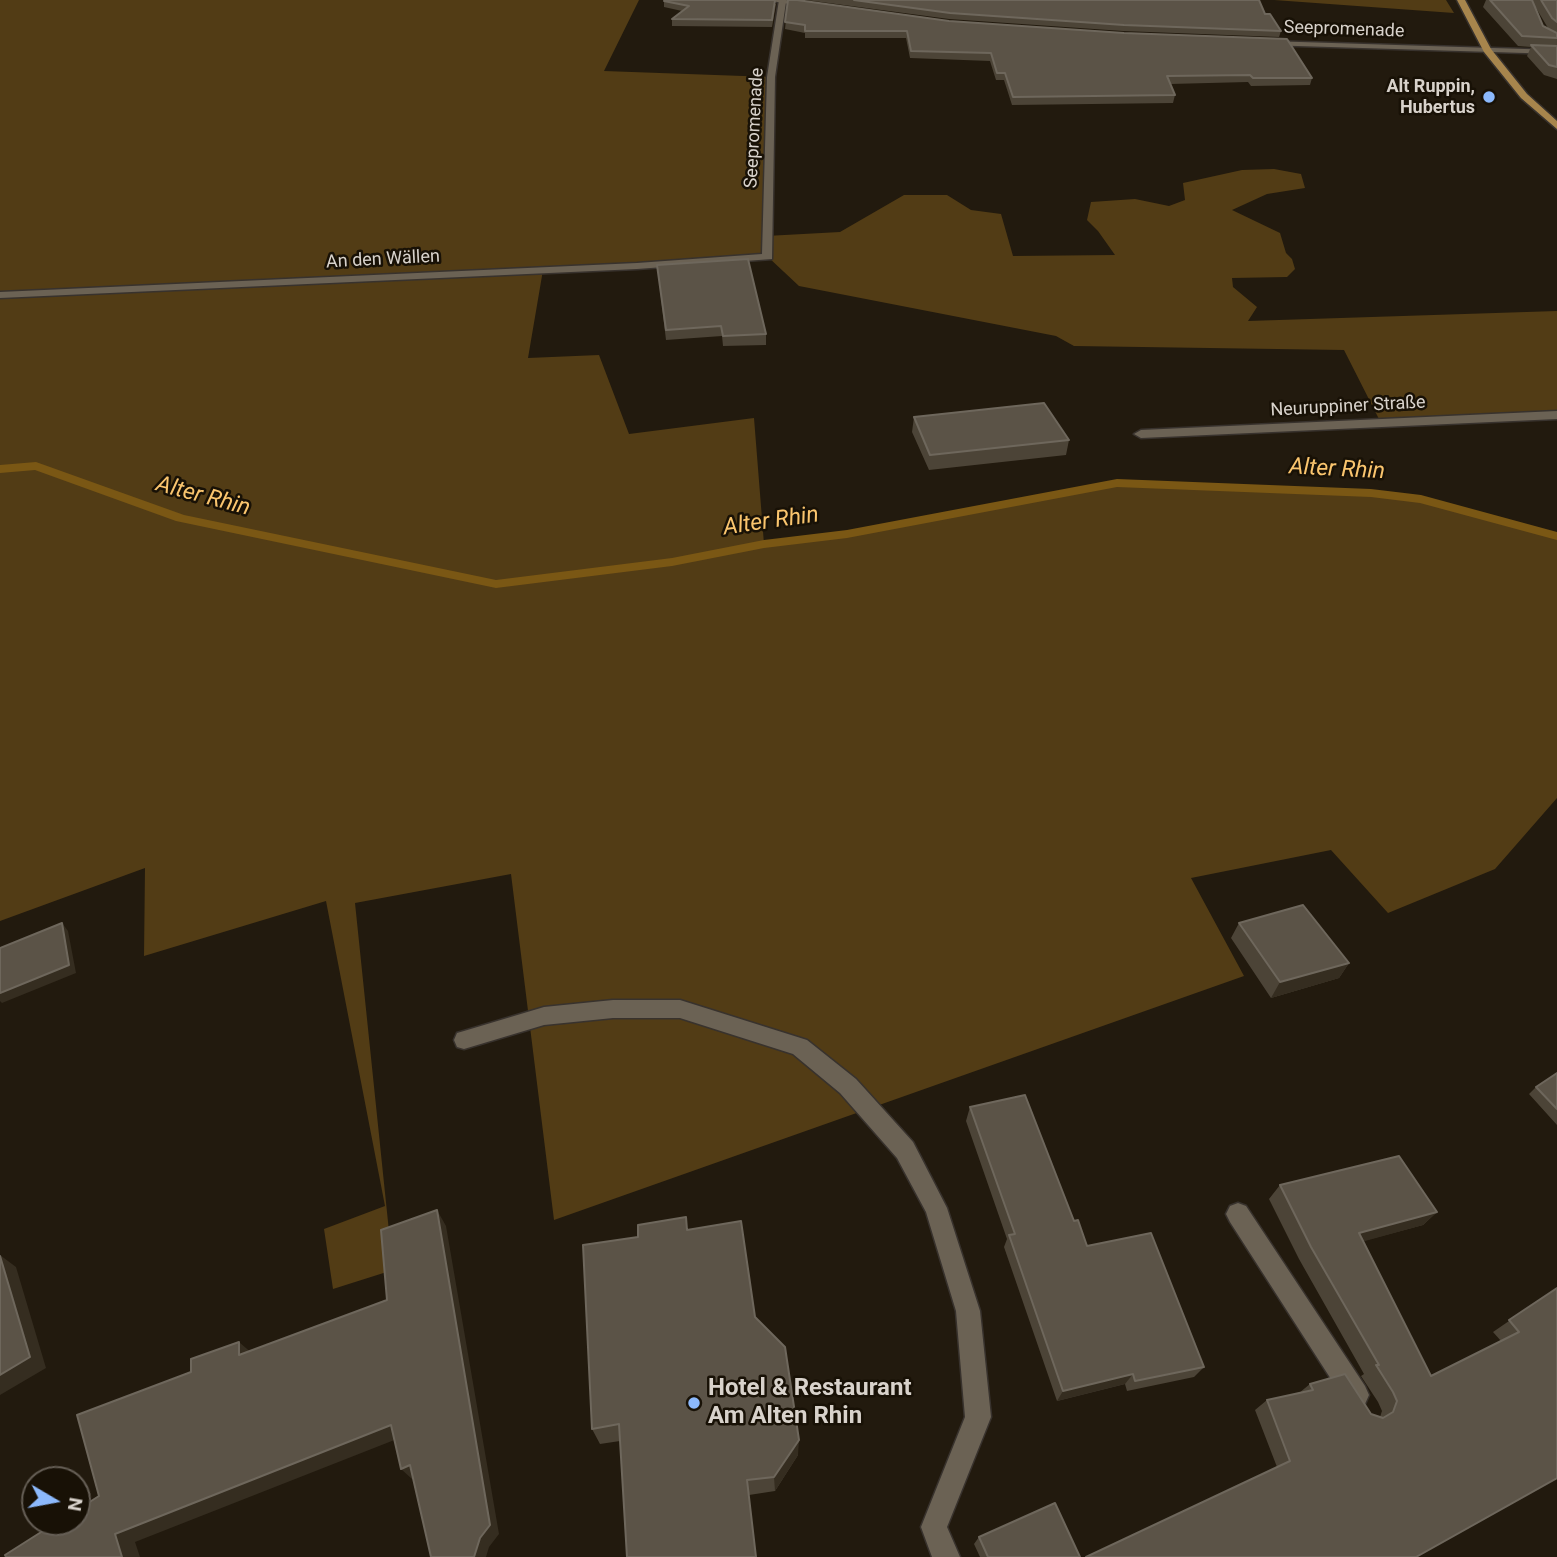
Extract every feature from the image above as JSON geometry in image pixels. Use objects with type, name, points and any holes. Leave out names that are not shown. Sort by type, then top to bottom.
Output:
[{"type":"main road","points":[[1461,0],[1488,50],[1524,96],[1557,127]]},
{"type":"street","points":[[770,0],[821,7]]},
{"type":"street","name":"Seepromenade","points":[[768,257],[766,236],[771,77],[782,2]]},
{"type":"street","name":"Seepromenade","points":[[1261,42],[1557,52]]},
{"type":"street","name":"An den Wällen","points":[[0,295],[637,266],[768,257]]},
{"type":"street","name":"Neuruppiner Straße","points":[[1141,434],[1557,415]]},
{"type":"street","points":[[464,1040],[544,1016],[613,1009],[680,1009],[800,1047],[848,1086],[905,1150],[936,1208],[968,1311],[978,1418],[934,1527],[946,1557]]},
{"type":"street","points":[[1238,1213],[1367,1412]]},
{"type":"shaded area","points":[[0,0],[639,0],[604,71],[771,77],[766,236],[840,232],[904,195],[947,195],[971,210],[1001,214],[1013,256],[1115,255],[1087,220],[1091,202],[1135,199],[1169,206],[1185,200],[1183,183],[1242,170],[1274,169],[1301,174],[1305,188],[1267,194],[1232,210],[1280,233],[1286,253],[1292,259],[1295,269],[1287,277],[1232,278],[1233,287],[1257,307],[1248,321],[1557,311],[1557,416],[1381,423],[1344,350],[1074,346],[1056,336],[799,286],[768,257],[543,270],[528,358],[599,355],[629,434],[754,418],[764,544],[848,534],[1117,483],[1371,493],[1421,499],[1557,536],[1557,798],[1495,869],[1388,913],[1331,850],[1191,878],[1244,976],[554,1220],[511,874],[355,903],[393,1270],[333,1289],[324,1229],[385,1206],[326,901],[144,956],[145,868],[0,921]]},
{"type":"shaded area","points":[[1274,0],[1446,0],[1454,13]]},
{"type":"building","points":[[665,0],[775,0],[772,20],[672,19],[689,6]]},
{"type":"building","points":[[788,0],[949,21],[1124,33],[1287,39],[1312,78],[1253,78],[1250,75],[1167,76],[1175,95],[1013,97],[1005,73],[997,73],[991,53],[911,51],[907,31],[805,31],[805,25],[785,22]]},
{"type":"building","points":[[854,0],[1259,0],[1265,14],[1270,14],[1281,31],[1124,25],[950,13]]},
{"type":"building","points":[[1490,0],[1532,0],[1543,26],[1557,33],[1557,38],[1522,36]]},
{"type":"building","points":[[1541,0],[1557,0],[1557,22],[1552,18]]},
{"type":"building","points":[[1531,45],[1557,46],[1557,67],[1549,65]]},
{"type":"building","points":[[748,259],[766,334],[723,336],[721,326],[666,330],[657,265]]},
{"type":"building","points":[[1044,403],[1069,440],[930,455],[914,417]]},
{"type":"building","points":[[1303,905],[1349,963],[1280,982],[1239,923]]},
{"type":"building","points":[[62,923],[69,965],[0,993],[0,948]]},
{"type":"building","points":[[1557,1073],[1557,1109],[1536,1087]]},
{"type":"building","points":[[1025,1095],[1074,1221],[1078,1220],[1087,1246],[1151,1233],[1204,1367],[1135,1381],[1133,1374],[1063,1391],[1009,1235],[1015,1234],[970,1107]]},
{"type":"building","points":[[1399,1156],[1437,1212],[1359,1233],[1431,1376],[1519,1332],[1509,1320],[1557,1288],[1557,1478],[1416,1557],[1086,1557],[1290,1461],[1267,1400],[1313,1390],[1310,1384],[1345,1374],[1371,1414],[1383,1418],[1393,1412],[1397,1401],[1393,1392],[1311,1247],[1280,1185]]},
{"type":"building","points":[[437,1210],[490,1525],[480,1538],[474,1557],[431,1557],[410,1465],[401,1469],[391,1425],[115,1534],[122,1557],[6,1557],[5,1555],[35,1536],[91,1536],[91,1501],[99,1496],[77,1415],[191,1372],[191,1359],[239,1342],[239,1355],[387,1300],[381,1230]]},
{"type":"building","name":"Hotel & Restaurant Am Alten Rhin","points":[[686,1217],[687,1230],[741,1221],[755,1317],[785,1347],[799,1440],[774,1477],[747,1480],[756,1557],[627,1557],[619,1424],[592,1429],[583,1245],[638,1237],[638,1225]]},
{"type":"building","points":[[0,1256],[30,1357],[0,1375]]},
{"type":"building","points":[[1055,1503],[1080,1557],[988,1557],[979,1537]]},
{"type":"waterway","name":"Alter Rhin","points":[[0,469],[36,466],[181,518],[496,584],[672,562],[764,544],[847,534],[1117,483],[1371,493],[1421,499],[1557,536]]},
{"type":"place","name":"Alt Ruppin, Hubertus","points":[[1489,97]]},
{"type":"place","name":"Hotel & Restaurant Am Alten Rhin","points":[[694,1403]]}]
